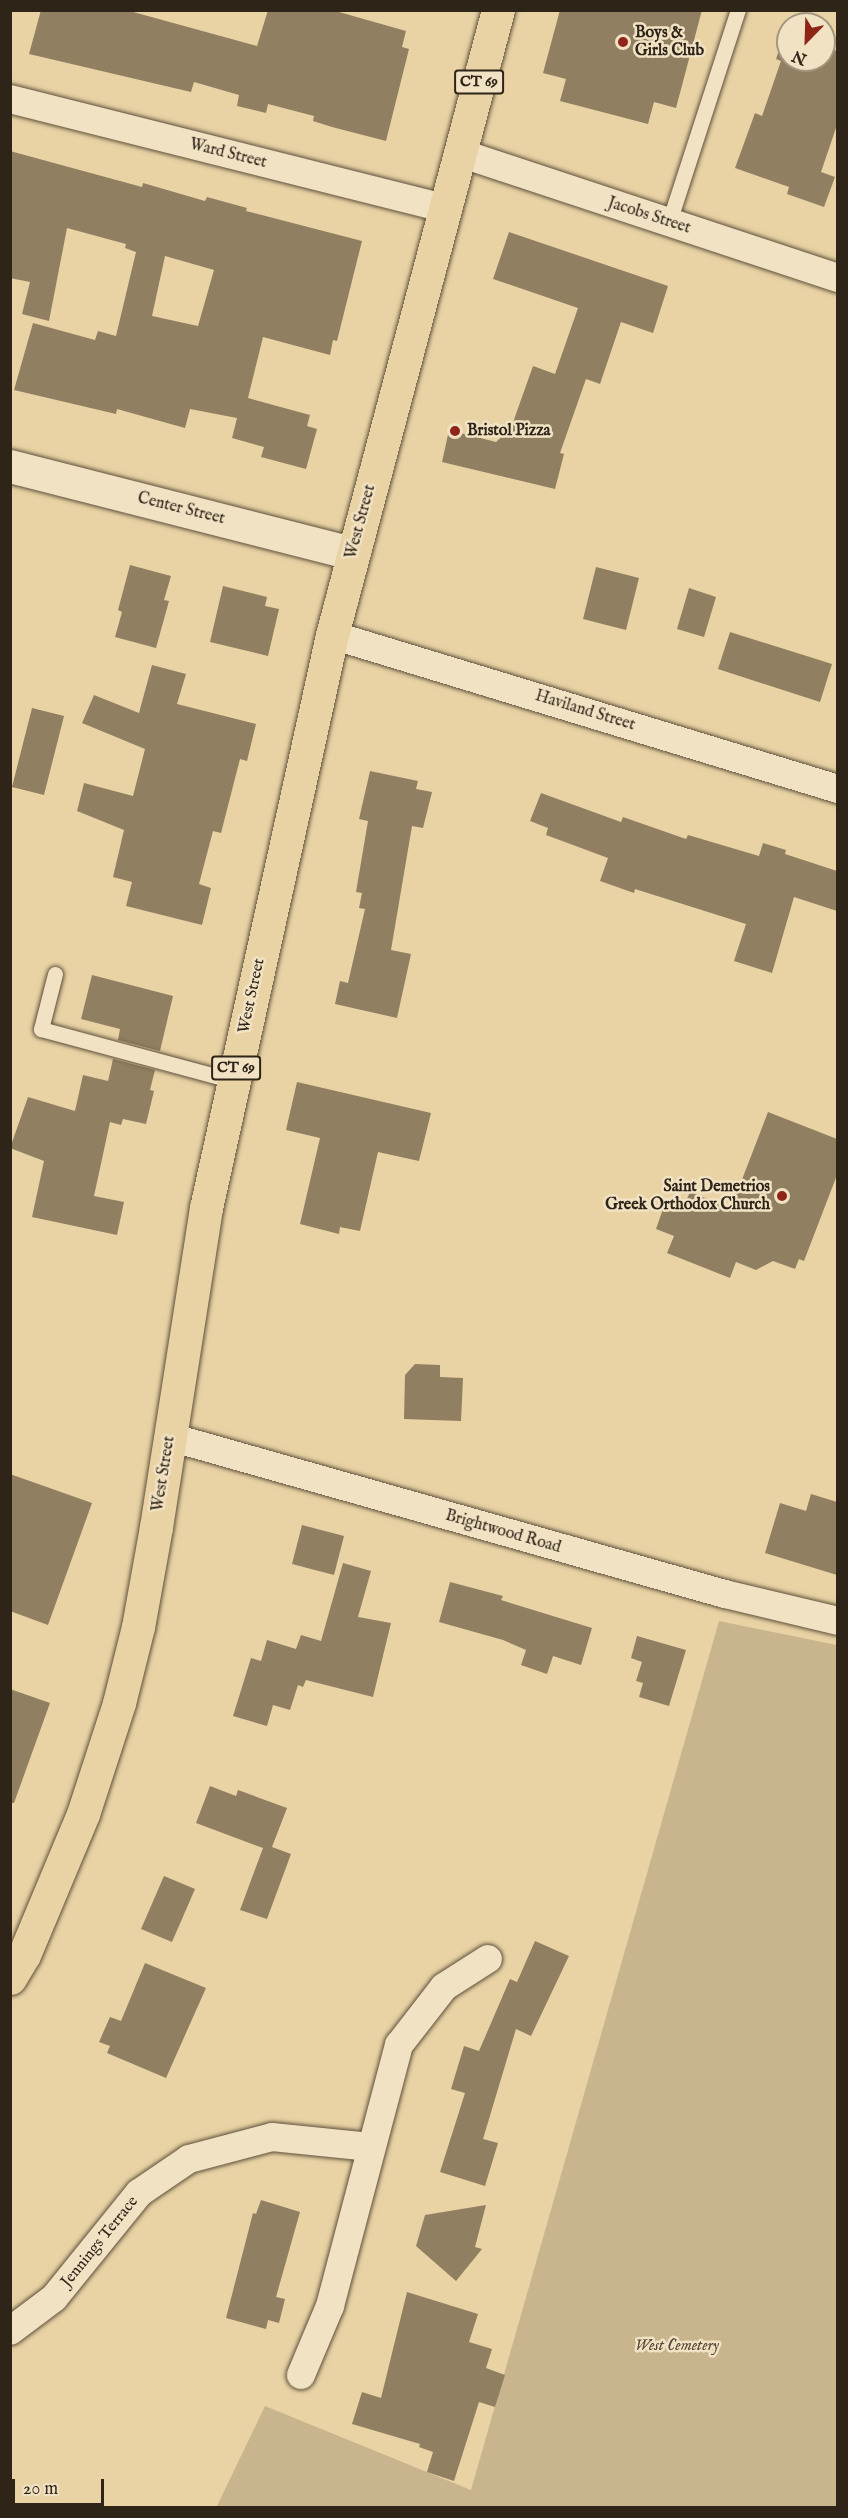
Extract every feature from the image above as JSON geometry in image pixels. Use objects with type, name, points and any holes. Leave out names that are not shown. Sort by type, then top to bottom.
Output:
[{"type":"main road","name":"West Street","points":[[10,1978],[24,1955],[83,1814],[119,1703],[138,1627],[206,1208],[332,635],[498,10]]},
{"type":"street","name":"Ward Street","points":[[10,99],[445,208]]},
{"type":"street","name":"Jacobs Street","points":[[460,153],[837,278]]},
{"type":"street","name":"Center Street","points":[[10,466],[352,553]]},
{"type":"street","name":"Haviland Street","points":[[332,635],[837,789]]},
{"type":"street","name":"Brightwood Road","points":[[170,1437],[725,1594],[837,1621]]},
{"type":"street","points":[[301,2375],[330,2306],[370,2147],[399,2045],[444,1987],[488,1959]]},
{"type":"street","name":"Jennings Terrace","points":[[10,2331],[54,2298],[139,2193],[189,2159],[272,2137],[370,2147]]},
{"type":"lane","points":[[669,222],[738,10]]},
{"type":"lane","points":[[55,974],[41,1029],[234,1081]]},
{"type":"green space","name":"West Cemetery","points":[[719,1621],[837,1645],[837,2507],[216,2508],[265,2406],[471,2490]]},
{"type":"building","points":[[41,10],[126,10],[257,46],[268,10],[332,10],[406,31],[402,47],[409,49],[386,141],[332,127],[313,121],[314,116],[268,104],[266,113],[237,106],[239,95],[194,82],[191,92],[29,54]]},
{"type":"building","name":"Boys & Girls Club","points":[[560,10],[702,10],[676,108],[654,102],[648,124],[560,101],[566,79],[543,73]]},
{"type":"building","points":[[837,51],[837,125],[821,172],[835,177],[824,207],[787,194],[789,187],[735,168],[755,113],[762,116],[777,72],[836,72]]},
{"type":"building","points":[[10,151],[142,187],[143,183],[205,201],[207,197],[247,208],[246,211],[362,241],[337,341],[333,340],[330,355],[263,337],[248,398],[310,415],[307,426],[317,429],[306,469],[261,457],[264,447],[232,438],[237,418],[190,409],[185,428],[117,409],[116,414],[14,390],[33,323],[95,340],[98,331],[116,336],[136,252],[125,248],[126,244],[67,228],[49,321],[22,314],[30,282],[10,278]],"holes":[[[165,256],[214,270],[198,326],[152,316]]]},
{"type":"building","points":[[509,232],[668,286],[653,333],[621,322],[600,384],[586,379],[560,453],[564,454],[555,489],[442,462],[449,430],[496,442],[511,428],[533,366],[555,374],[578,308],[493,279]]},
{"type":"building","points":[[130,565],[171,576],[164,600],[169,601],[156,648],[115,637],[122,612],[118,610]]},
{"type":"building","points":[[596,567],[639,578],[626,630],[583,619]]},
{"type":"building","points":[[223,586],[267,597],[265,606],[279,609],[268,656],[210,642]]},
{"type":"building","points":[[689,588],[716,597],[704,637],[677,629]]},
{"type":"building","points":[[730,632],[832,664],[820,702],[718,669]]},
{"type":"building","points":[[152,665],[186,674],[177,704],[256,724],[247,761],[240,759],[221,833],[213,831],[199,884],[211,888],[202,925],[126,906],[132,882],[113,877],[124,830],[77,811],[84,783],[133,796],[145,749],[82,723],[94,695],[139,713]]},
{"type":"building","points":[[32,708],[64,716],[44,795],[12,787]]},
{"type":"building","points":[[370,771],[418,781],[416,789],[432,792],[423,828],[412,826],[391,950],[411,954],[397,1018],[335,1004],[340,981],[348,983],[365,909],[359,908],[362,893],[356,892],[368,821],[359,819]]},
{"type":"building","points":[[541,793],[621,822],[623,817],[686,839],[688,835],[759,856],[763,843],[786,850],[785,854],[837,871],[837,911],[794,897],[772,973],[734,961],[746,924],[635,889],[634,893],[600,881],[608,858],[546,835],[548,828],[530,821]]},
{"type":"building","points":[[92,975],[173,996],[160,1051],[118,1040],[120,1029],[81,1019]]},
{"type":"building","points":[[113,1059],[155,1070],[150,1090],[154,1091],[146,1124],[123,1119],[121,1125],[110,1122],[94,1196],[124,1202],[117,1235],[32,1217],[44,1161],[10,1148],[28,1097],[75,1111],[83,1075],[108,1081]]},
{"type":"building","points":[[297,1082],[431,1113],[419,1161],[378,1152],[360,1231],[340,1227],[339,1234],[300,1224],[320,1138],[286,1130]]},
{"type":"building","name":"Saint Demetrios Greek Orthodox Church","points":[[768,1112],[837,1139],[837,1175],[804,1261],[799,1259],[795,1269],[773,1261],[756,1270],[736,1262],[730,1278],[667,1253],[674,1236],[656,1229],[664,1206],[686,1201],[690,1192],[731,1208]]},
{"type":"building","points":[[415,1364],[440,1365],[440,1377],[463,1378],[461,1421],[404,1419],[405,1375]]},
{"type":"building","points":[[10,1474],[92,1503],[48,1625],[10,1611]]},
{"type":"building","points":[[811,1494],[837,1502],[837,1575],[765,1553],[780,1503],[806,1511]]},
{"type":"building","points":[[302,1525],[344,1536],[334,1575],[292,1564]]},
{"type":"building","points":[[343,1563],[371,1571],[358,1617],[391,1623],[373,1697],[306,1680],[303,1687],[298,1685],[290,1710],[273,1705],[267,1726],[233,1716],[251,1658],[261,1661],[267,1640],[296,1649],[301,1635],[321,1641]]},
{"type":"building","points":[[450,1582],[503,1596],[501,1600],[592,1628],[581,1665],[553,1656],[547,1674],[521,1665],[526,1650],[503,1640],[439,1622]]},
{"type":"building","points":[[637,1636],[686,1650],[669,1706],[639,1697],[643,1683],[636,1681],[642,1662],[631,1658]]},
{"type":"building","points":[[10,1689],[50,1703],[14,1803],[10,1803]]},
{"type":"building","points":[[210,1786],[236,1796],[238,1790],[287,1808],[272,1847],[291,1854],[267,1919],[240,1910],[263,1848],[196,1823]]},
{"type":"building","points":[[164,1876],[195,1889],[172,1942],[141,1929]]},
{"type":"building","points":[[535,1941],[569,1956],[531,2036],[516,2029],[483,2139],[498,2143],[485,2186],[440,2172],[465,2093],[451,2089],[464,2046],[479,2051],[510,1979],[517,1982]]},
{"type":"building","points":[[145,1963],[206,1988],[166,2078],[107,2053],[110,2046],[99,2042],[110,2017],[121,2021]]},
{"type":"building","points":[[261,2200],[300,2212],[276,2297],[285,2299],[279,2323],[268,2320],[266,2329],[226,2318],[253,2213],[256,2214]]},
{"type":"building","points":[[486,2205],[475,2247],[482,2249],[456,2281],[416,2246],[425,2215]]},
{"type":"building","points":[[407,2292],[478,2314],[469,2342],[492,2349],[486,2368],[505,2375],[495,2407],[479,2402],[454,2481],[427,2472],[433,2452],[419,2447],[420,2444],[352,2424],[362,2392],[381,2398]]},
{"type":"place","name":"Boys & Girls Club","points":[[623,42]]},
{"type":"place","name":"Bristol Pizza","points":[[455,431]]},
{"type":"place","name":"Saint Demetrios Greek Orthodox Church","points":[[782,1196]]}]
